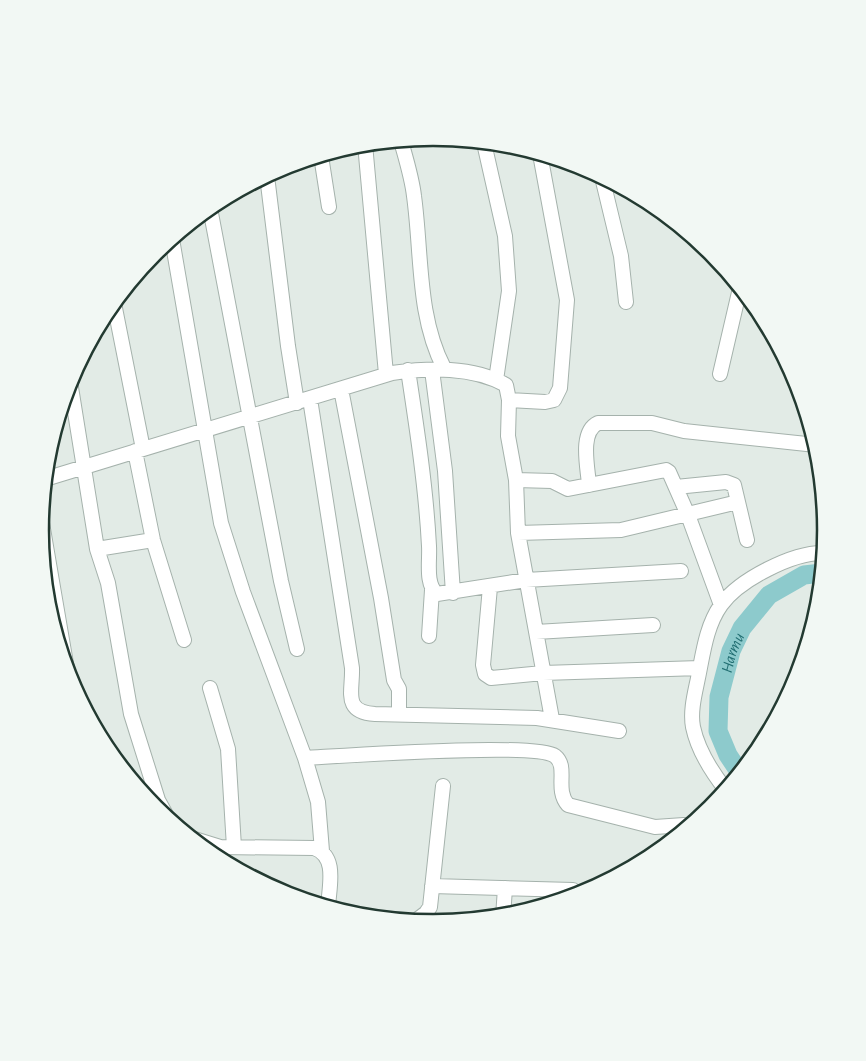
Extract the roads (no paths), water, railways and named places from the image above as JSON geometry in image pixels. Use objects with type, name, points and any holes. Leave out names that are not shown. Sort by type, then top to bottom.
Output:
[{"type":"street","points":[[403,148],[414,195],[426,318],[436,353],[438,369],[453,593]]},
{"type":"street","points":[[486,150],[505,236],[509,291],[496,380]]},
{"type":"street","points":[[366,153],[386,374]]},
{"type":"street","points":[[509,400],[545,402],[554,400],[558,395],[561,382],[567,300],[541,162]]},
{"type":"street","points":[[322,163],[329,207]]},
{"type":"street","points":[[268,184],[288,346],[303,401],[352,668],[351,700],[355,708],[362,713],[552,719],[619,731]]},
{"type":"street","points":[[604,187],[621,256],[626,302]]},
{"type":"street","points":[[212,217],[281,582],[297,649]]},
{"type":"street","points":[[174,248],[221,523],[243,592],[305,758],[318,802],[322,850]]},
{"type":"street","points":[[720,374],[738,297]]},
{"type":"street","points":[[116,314],[153,540],[184,640]]},
{"type":"street","points":[[53,477],[386,374],[408,370],[438,369],[496,380],[506,385],[509,400],[508,436],[516,480],[518,533],[552,719]]},
{"type":"street","points":[[408,370],[430,546],[432,590],[429,636]]},
{"type":"street","points":[[341,389],[382,598],[394,680],[399,690],[399,715]]},
{"type":"street","points":[[72,398],[82,468],[97,549],[108,583],[131,714],[157,798]]},
{"type":"street","points":[[589,485],[587,442],[593,425],[598,423],[652,423],[684,431],[807,443]]},
{"type":"street","points":[[516,480],[552,481],[568,489],[663,470],[669,472],[688,515],[721,605]]},
{"type":"street","points":[[676,487],[730,482],[734,485],[748,540]]},
{"type":"street","points":[[518,533],[621,530],[738,502]]},
{"type":"street","points":[[97,549],[153,540]]},
{"type":"street","points":[[722,784],[709,768],[697,742],[692,724],[693,702],[708,632],[721,605],[741,587],[774,566],[816,553]]},
{"type":"street","points":[[432,590],[437,594],[453,593],[526,580],[681,571]]},
{"type":"street","points":[[490,586],[483,665],[485,674],[491,678],[543,673],[700,668]]},
{"type":"street","points":[[536,632],[653,625]]},
{"type":"street","points":[[210,688],[228,749],[234,848]]},
{"type":"street","points":[[305,758],[496,750],[542,752],[557,758],[562,764],[560,791],[568,805],[655,827],[678,825]]},
{"type":"street","points":[[422,915],[430,907],[443,786]]},
{"type":"street","points":[[213,845],[234,848],[314,848],[322,850],[328,856],[330,864],[328,900]]},
{"type":"street","points":[[432,886],[569,890]]},
{"type":"street","points":[[504,908],[505,888]]},
{"type":"waterway","name":"Harmu","points":[[736,767],[728,755],[718,731],[719,697],[731,651],[742,628],[769,595],[804,575],[815,574]]}]
